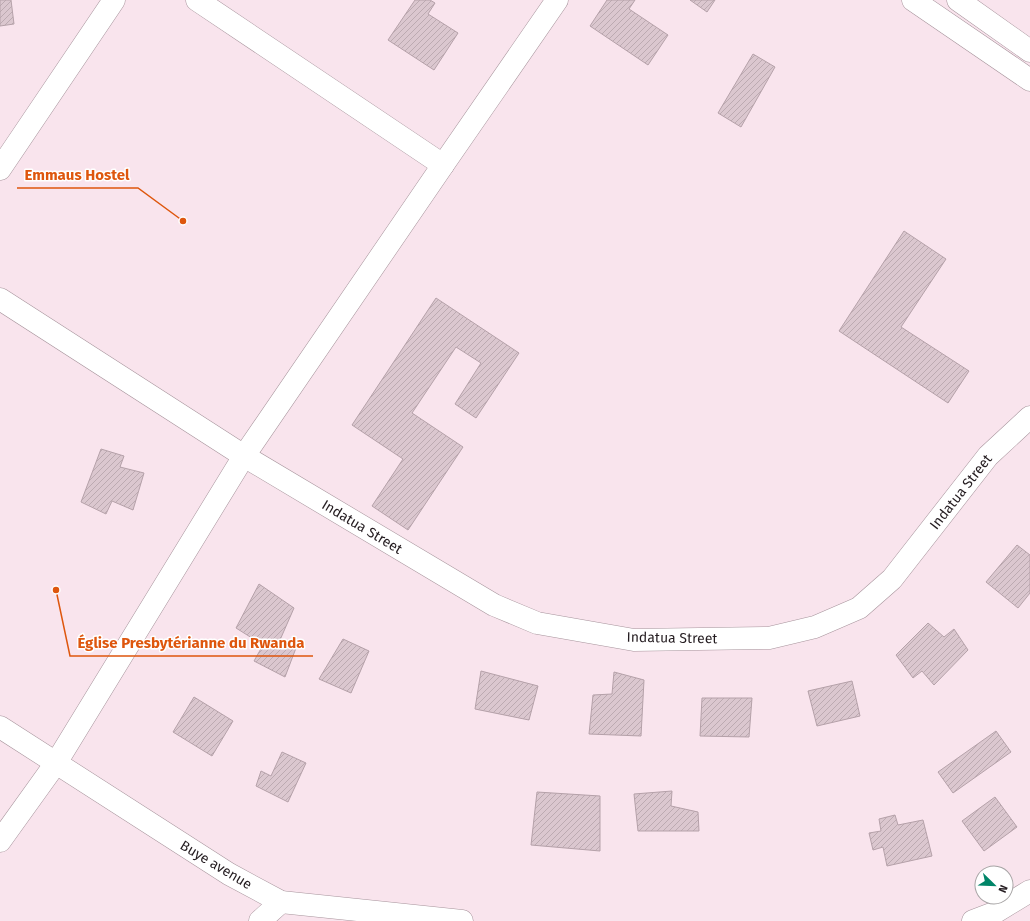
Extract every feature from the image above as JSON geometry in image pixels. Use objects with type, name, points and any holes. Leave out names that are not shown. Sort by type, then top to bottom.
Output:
[{"type":"main road","points":[[0,169],[114,0]]},
{"type":"main road","points":[[197,0],[443,165]]},
{"type":"main road","points":[[0,841],[56,763],[244,456],[557,0]]},
{"type":"main road","points":[[913,0],[1030,80]]},
{"type":"main road","points":[[958,0],[1030,51]]},
{"type":"main road","name":"Indatua Street","points":[[0,299],[244,456],[494,605],[537,623],[634,640],[769,638],[815,627],[859,608],[892,579],[988,456],[1030,417]]},
{"type":"main road","name":"Buye avenue","points":[[0,727],[229,874],[281,902],[462,921]]},
{"type":"main road","points":[[973,921],[994,913],[1030,891]]},
{"type":"main road","points":[[260,921],[281,902]]},
{"type":"building","points":[[0,0],[11,0],[14,24],[0,26]]},
{"type":"building","points":[[415,0],[430,0],[435,3],[428,14],[458,33],[434,70],[388,40]]},
{"type":"building","points":[[607,0],[635,0],[629,9],[668,35],[648,65],[590,26]]},
{"type":"building","points":[[690,0],[715,0],[707,12]]},
{"type":"building","points":[[753,54],[775,67],[741,127],[718,113]]},
{"type":"building","points":[[904,231],[946,259],[901,327],[969,371],[948,403],[839,331]]},
{"type":"building","points":[[436,298],[519,353],[476,418],[455,404],[481,363],[456,347],[412,413],[463,447],[408,530],[372,506],[403,459],[352,425]]},
{"type":"building","points":[[101,449],[124,456],[120,467],[144,473],[133,510],[112,501],[106,514],[81,502]]},
{"type":"building","points":[[1017,545],[1030,555],[1030,593],[1018,608],[986,582]]},
{"type":"building","points":[[259,584],[294,608],[280,640],[296,648],[285,677],[254,661],[263,645],[236,628]]},
{"type":"building","points":[[928,623],[944,637],[954,629],[968,650],[934,685],[922,671],[913,678],[896,655]]},
{"type":"building","points":[[343,639],[369,651],[351,693],[319,679]]},
{"type":"building","points":[[481,671],[538,686],[529,720],[475,709]]},
{"type":"building","points":[[614,672],[644,680],[641,736],[589,734],[593,695],[612,694]]},
{"type":"building","points":[[852,681],[860,716],[817,726],[808,691]]},
{"type":"building","points":[[194,697],[233,721],[212,756],[173,732]]},
{"type":"building","points":[[702,698],[752,698],[749,737],[700,736]]},
{"type":"building","points":[[996,731],[1011,752],[953,793],[938,772]]},
{"type":"building","points":[[282,752],[306,763],[288,802],[256,786],[261,771],[271,776]]},
{"type":"building","points":[[672,791],[671,806],[698,812],[699,831],[638,831],[634,794]]},
{"type":"building","points":[[537,792],[600,796],[600,851],[531,845]]},
{"type":"building","points":[[995,797],[1017,827],[984,851],[962,821]]},
{"type":"building","points":[[895,815],[898,825],[923,820],[932,856],[887,866],[883,847],[873,850],[869,833],[881,831],[879,819]]},
{"type":"place","name":"Emmaus Hostel","points":[[183,221]]},
{"type":"place","name":"Église Presbytérianne du Rwanda","points":[[56,590]]}]
